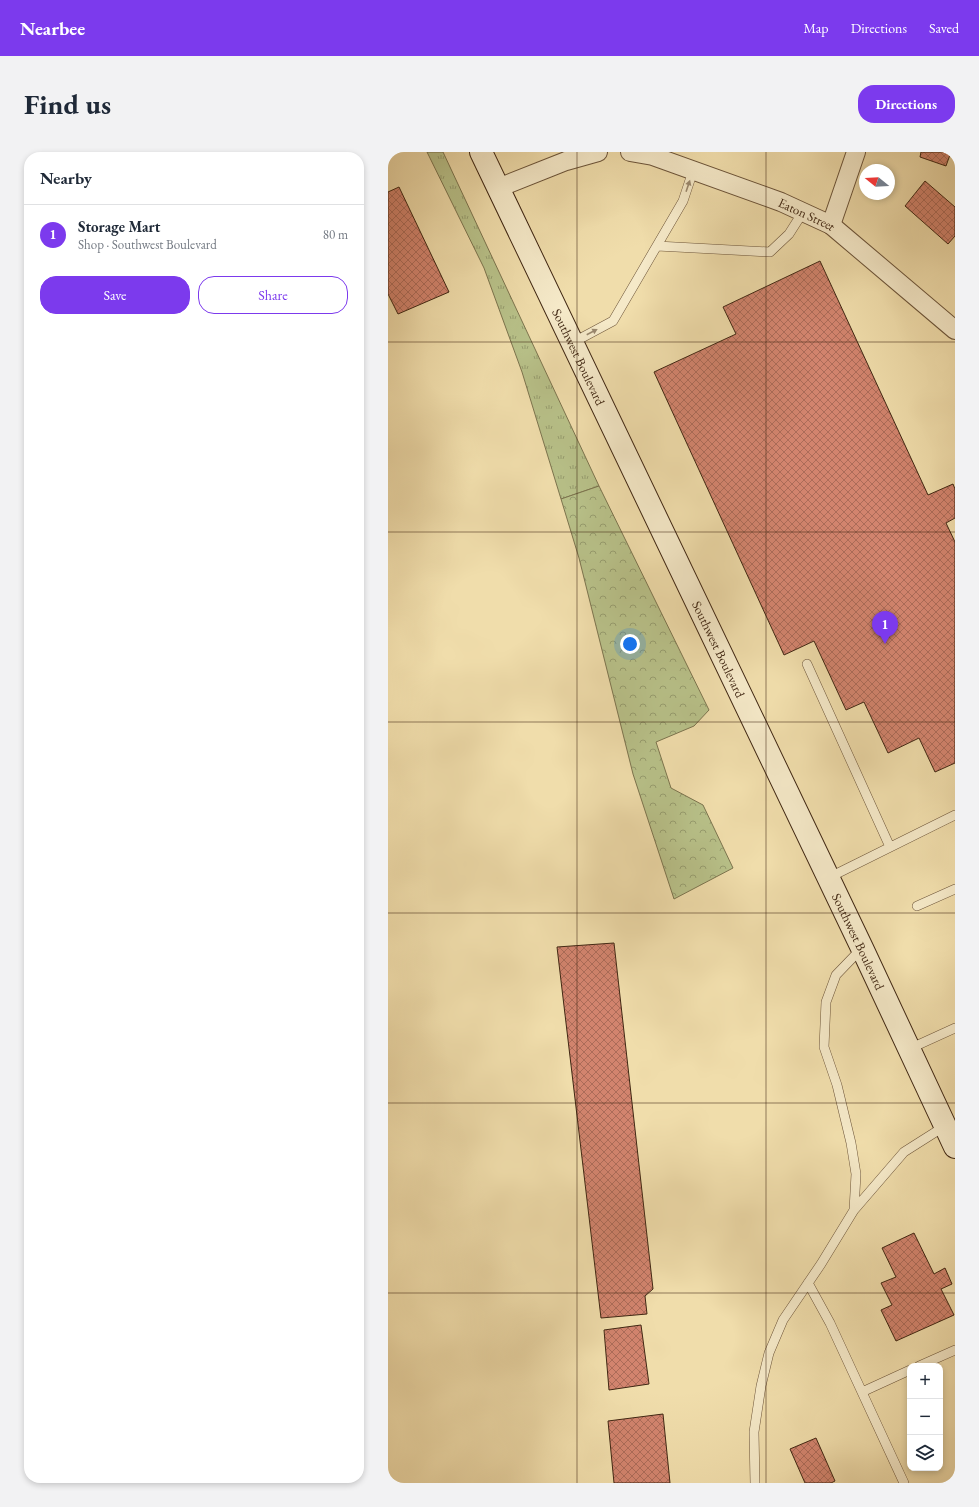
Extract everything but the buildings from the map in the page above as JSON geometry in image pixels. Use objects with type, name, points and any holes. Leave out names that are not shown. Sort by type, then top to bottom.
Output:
[{"type":"main road","name":"Southwest Boulevard","points":[[481,152],[862,948],[955,1147]]},
{"type":"street","points":[[498,188],[567,156],[598,152]]},
{"type":"street","name":"Eaton Street","points":[[630,152],[653,156],[781,202],[831,225],[955,330]]},
{"type":"street","points":[[831,225],[856,152]]},
{"type":"lane","points":[[572,343],[613,321],[683,201],[693,171]]},
{"type":"lane","points":[[657,246],[770,252],[789,234],[803,212]]},
{"type":"lane","points":[[807,664],[890,847]]},
{"type":"lane","points":[[828,878],[955,815]]},
{"type":"lane","points":[[917,906],[955,889]]},
{"type":"lane","points":[[854,1210],[856,1174],[851,1143],[837,1085],[824,1047],[826,1002],[836,975],[862,948]]},
{"type":"lane","points":[[909,1049],[955,1028]]},
{"type":"lane","points":[[755,1483],[754,1432],[768,1353],[783,1320],[854,1210],[904,1152],[945,1126]]},
{"type":"lane","points":[[808,1283],[830,1323],[904,1483]]},
{"type":"lane","points":[[926,1363],[953,1351]]},
{"type":"lane","points":[[862,1392],[907,1371]]},
{"type":"green space","points":[[427,152],[443,152],[599,486],[561,499],[522,372],[484,268]]},
{"type":"green space","points":[[599,486],[709,710],[694,726],[656,742],[671,788],[703,805],[733,868],[674,899],[633,774],[579,558],[561,499]]},
{"type":"place","name":"Storage Mart","points":[[885,644]]}]
